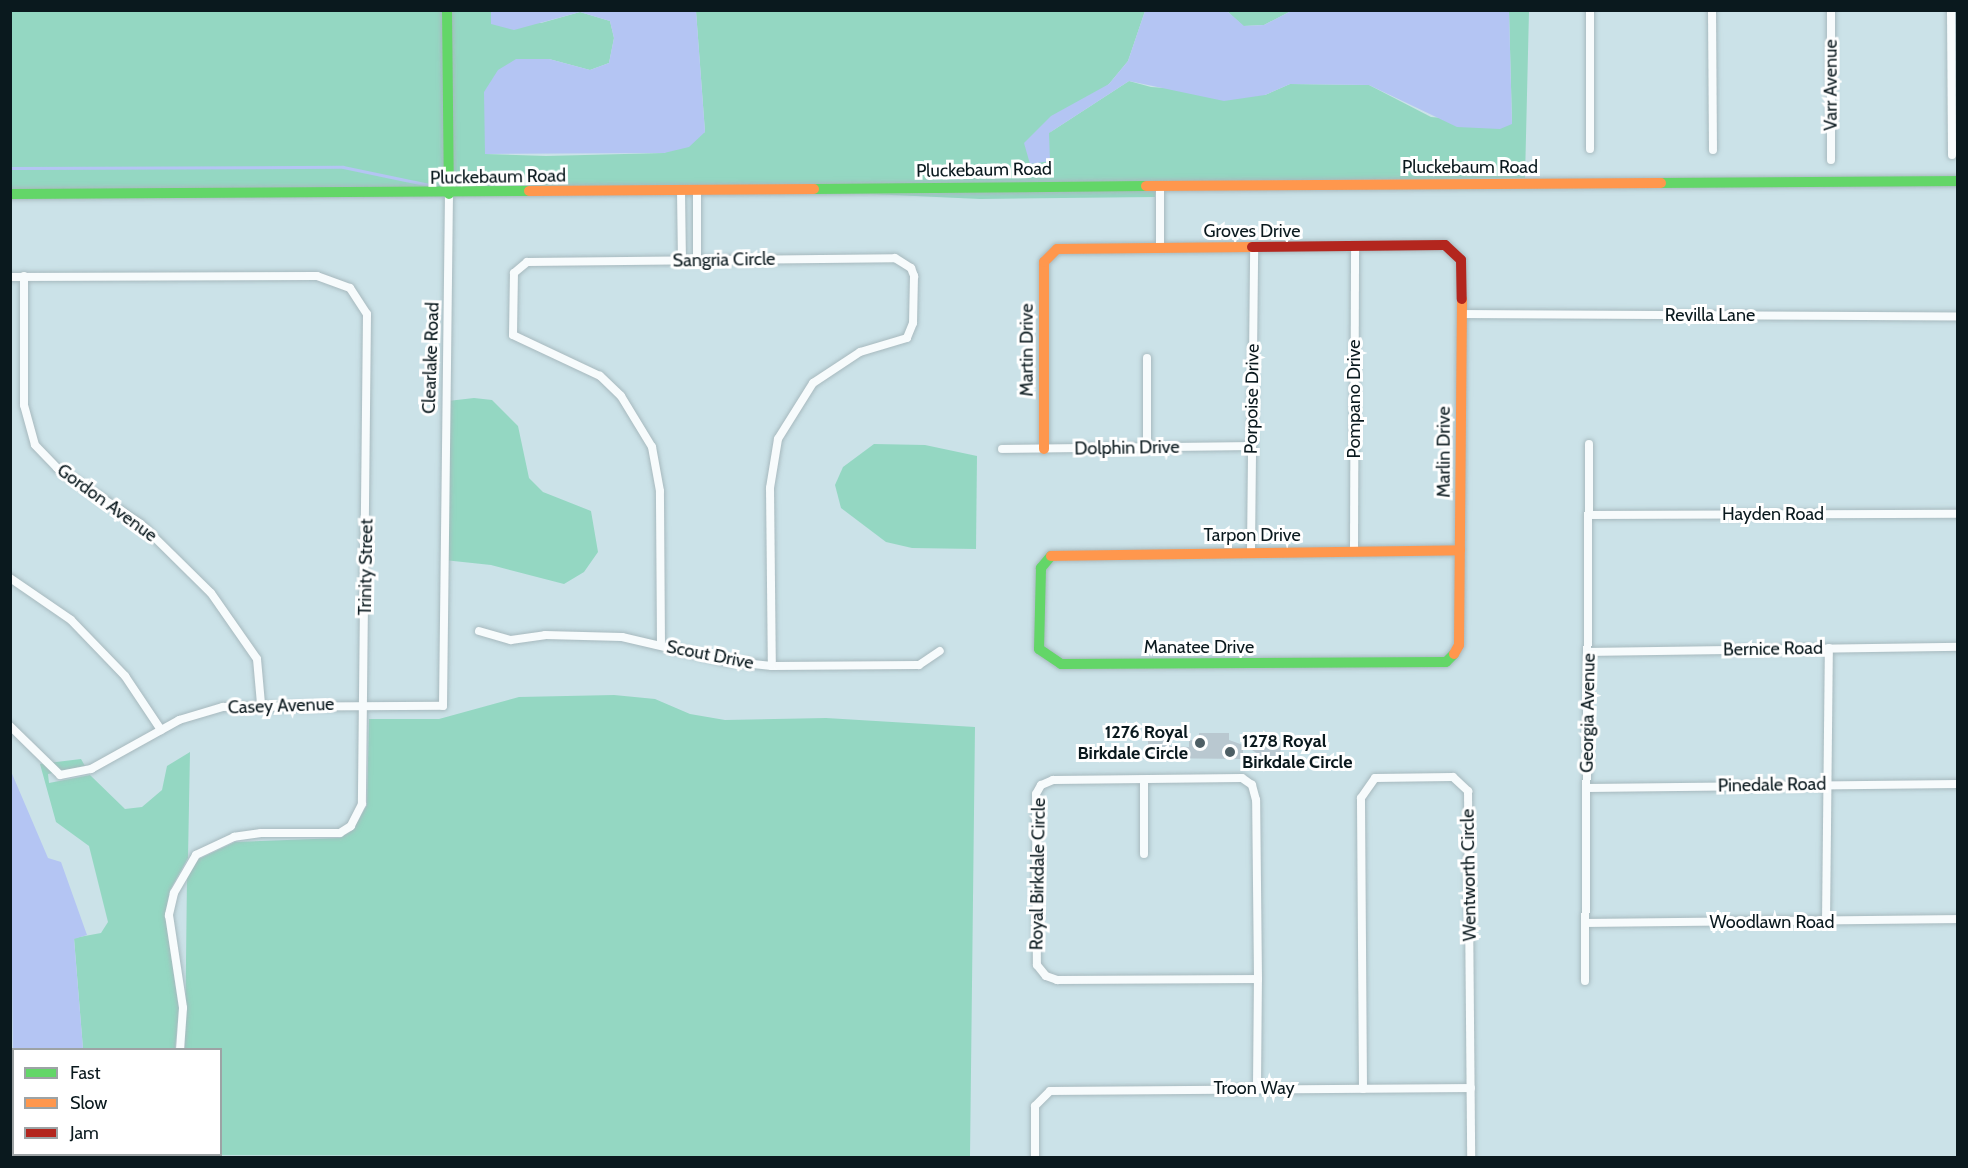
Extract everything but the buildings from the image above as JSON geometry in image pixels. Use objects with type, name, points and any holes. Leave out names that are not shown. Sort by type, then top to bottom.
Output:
[{"type":"street","name":"Clearlake Road","points":[[443,706],[449,194],[447,10]]},
{"type":"street","points":[[1590,10],[1590,149]]},
{"type":"street","points":[[1712,10],[1713,150]]},
{"type":"street","name":"Varr Avenue","points":[[1831,10],[1831,160]]},
{"type":"street","points":[[1951,10],[1952,155]]},
{"type":"street","name":"Pluckebaum Road","points":[[10,194],[449,194],[1160,184],[1958,181]]},
{"type":"street","points":[[1160,184],[1160,248]]},
{"type":"street","points":[[681,191],[682,260]]},
{"type":"street","points":[[697,191],[697,260]]},
{"type":"street","name":"Groves Drive","points":[[1050,253],[1057,249],[1445,245],[1455,250]]},
{"type":"street","name":"Pompano Drive","points":[[1353,551],[1355,246]]},
{"type":"street","name":"Porpoise Drive","points":[[1251,550],[1254,248]]},
{"type":"street","name":"Marlin Drive","points":[[1454,654],[1459,645],[1462,314],[1461,260],[1455,250]]},
{"type":"street","name":"Martin Drive","points":[[1044,448],[1044,262],[1050,253]]},
{"type":"street","name":"Sangria Circle","points":[[661,645],[660,491],[652,447],[621,396],[600,376],[574,361],[517,340],[511,326],[512,281],[519,266],[527,262],[895,258],[904,261],[914,276],[913,323],[907,338],[860,352],[813,383],[778,439],[771,488],[772,666]]},
{"type":"street","name":"Gordon Avenue","points":[[24,276],[24,405],[35,445],[57,468],[141,524],[211,593],[257,659],[261,704]]},
{"type":"street","name":"Trinity Street","points":[[10,277],[318,276],[335,280],[360,299],[369,339],[364,793],[351,826],[340,833],[234,837],[196,855],[184,872],[170,915],[183,1008],[180,1048]]},
{"type":"street","name":"Revilla Lane","points":[[1462,314],[1958,317]]},
{"type":"street","points":[[1147,358],[1147,447]]},
{"type":"street","name":"Georgia Avenue","points":[[1585,981],[1589,444]]},
{"type":"street","name":"Dolphin Drive","points":[[1002,449],[1251,446]]},
{"type":"street","name":"Hayden Road","points":[[1589,515],[1958,514]]},
{"type":"street","name":"Tarpon Drive","points":[[1045,558],[1056,554],[1251,550],[1460,550]]},
{"type":"street","name":"Manatee Drive","points":[[1045,558],[1041,568],[1039,649],[1061,664],[1446,662],[1454,654]]},
{"type":"street","points":[[10,578],[71,620],[125,676],[160,730]]},
{"type":"street","name":"Scout Drive","points":[[478,631],[511,640],[584,634],[661,645],[725,661],[772,666],[919,666],[940,651]]},
{"type":"street","name":"Bernice Road","points":[[1589,651],[1958,647]]},
{"type":"street","points":[[1826,922],[1829,648]]},
{"type":"street","name":"Casey Avenue","points":[[10,726],[60,775],[91,769],[160,730],[197,713],[261,704],[443,706]]},
{"type":"street","name":"Wentworth Circle","points":[[1364,1089],[1361,798],[1375,778],[1453,777],[1468,792],[1471,1158]]},
{"type":"street","name":"Royal Birkdale Circle","points":[[1257,1087],[1258,980],[1256,800],[1252,785],[1242,778],[1053,780],[1036,794],[1037,965],[1058,980],[1258,980]]},
{"type":"street","points":[[1144,780],[1144,854]]},
{"type":"street","name":"Pinedale Road","points":[[1587,788],[1958,784]]},
{"type":"street","name":"Woodlawn Road","points":[[1587,923],[1958,920]]},
{"type":"street","name":"Troon Way","points":[[1035,1158],[1035,1106],[1050,1091],[1257,1087],[1470,1088]]},
{"type":"green space","points":[[451,10],[491,11],[491,24],[541,23],[580,12],[610,21],[614,38],[609,63],[590,70],[549,59],[485,154],[546,156],[664,153],[705,132],[696,11],[1145,11],[1128,61],[1109,84],[1049,133],[1129,81],[1151,87],[1265,95],[1290,84],[1369,85],[1431,117],[1512,124],[1509,11],[1529,11],[1525,178],[454,189]]},
{"type":"green space","points":[[10,11],[442,11],[445,189],[11,189]]},
{"type":"green space","points":[[1227,11],[1291,11],[1264,25],[1243,26]]},
{"type":"green space","points":[[1155,190],[1155,197],[980,199],[871,194]]},
{"type":"green space","points":[[474,398],[492,400],[518,426],[529,478],[543,492],[591,511],[598,552],[584,572],[564,584],[491,565],[444,560],[448,401]]},
{"type":"green space","points":[[874,444],[925,445],[977,456],[976,549],[912,548],[886,542],[841,508],[835,485],[843,467]]},
{"type":"green space","points":[[614,695],[655,699],[690,714],[725,720],[826,718],[975,727],[970,1157],[222,1155],[222,1048],[185,1048],[187,876],[199,859],[235,842],[340,838],[353,830],[367,805],[369,719],[439,719],[519,697]]},
{"type":"green space","points":[[190,752],[188,858],[170,890],[165,915],[179,1009],[175,1048],[83,1048],[74,938],[101,933],[108,922],[89,846],[56,822],[40,764],[81,759],[85,766],[48,774],[49,783],[90,775],[125,809],[142,807],[162,790],[167,766]]},
{"type":"green space","points":[[11,1066],[12,1156],[61,1156],[11,1157]]},
{"type":"water","points":[[491,11],[696,11],[705,132],[689,147],[664,153],[485,154],[484,92],[498,70],[516,59],[549,59],[590,70],[609,63],[614,38],[610,21],[580,12],[514,30],[491,24]]},
{"type":"water","points":[[1145,11],[1227,11],[1244,26],[1264,25],[1291,11],[1509,11],[1512,124],[1500,129],[1457,127],[1369,85],[1290,84],[1265,95],[1224,101],[1129,81],[1049,133],[1050,161],[1030,164],[1024,143],[1051,116],[1109,84],[1128,61]]},
{"type":"water","points":[[10,769],[48,858],[61,862],[87,935],[74,939],[83,1048],[13,1048]]},
{"type":"waterway","points":[[10,168],[343,167],[429,185]]},
{"type":"traffic: fast","points":[[447,10],[449,194]]},
{"type":"traffic: fast","points":[[1661,183],[1958,181]]},
{"type":"traffic: fast","points":[[814,189],[1146,186]]},
{"type":"traffic: fast","points":[[10,194],[529,191]]},
{"type":"traffic: fast","points":[[1051,556],[1041,568],[1039,649],[1061,664],[1446,662],[1454,654]]},
{"type":"traffic: slow","points":[[1146,186],[1661,183]]},
{"type":"traffic: slow","points":[[529,191],[814,189]]},
{"type":"traffic: slow","points":[[1044,449],[1044,262],[1057,249],[1252,247]]},
{"type":"traffic: slow","points":[[1454,654],[1459,645],[1462,299]]},
{"type":"traffic: slow","points":[[1051,556],[1460,550]]},
{"type":"traffic: jam","points":[[1252,247],[1445,245],[1461,260],[1462,299]]},
{"type":"place","name":"1276 Royal Birkdale Circle","points":[[1200,743]]},
{"type":"place","name":"1278 Royal Birkdale Circle","points":[[1230,752]]}]
